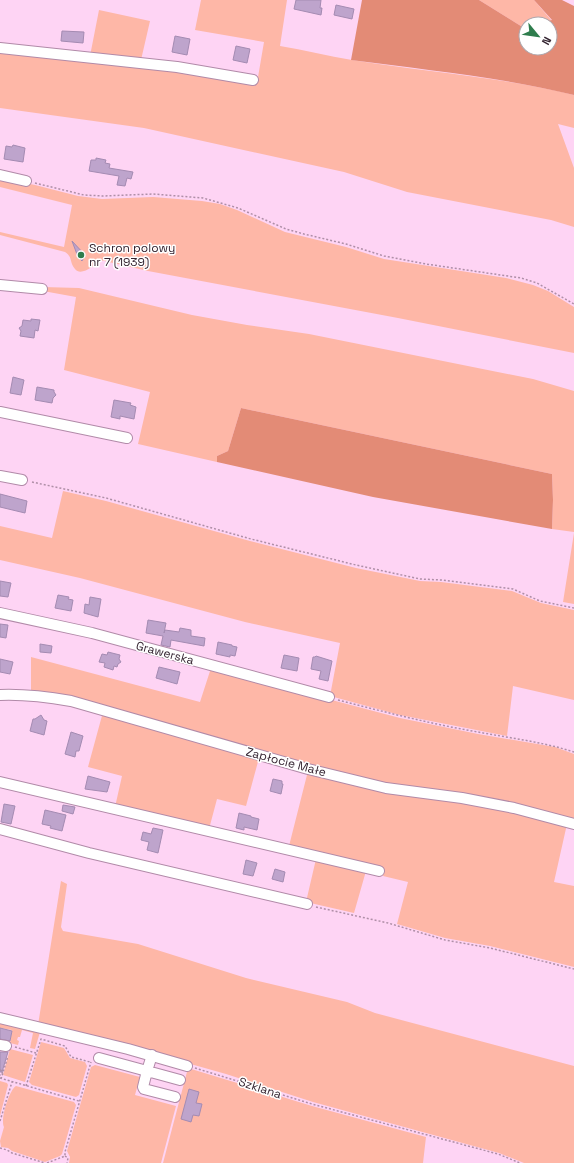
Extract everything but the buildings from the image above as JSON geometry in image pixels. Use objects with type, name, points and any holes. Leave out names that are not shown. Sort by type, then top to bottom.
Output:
[{"type":"street","points":[[0,48],[177,67],[254,80]]},
{"type":"street","points":[[0,175],[26,181]]},
{"type":"street","points":[[0,285],[42,289]]},
{"type":"street","points":[[0,412],[127,438]]},
{"type":"street","points":[[0,476],[22,480]]},
{"type":"street","name":"Grawerska","points":[[0,613],[92,633],[328,698]]},
{"type":"street","name":"Zapłocie Małe","points":[[0,695],[30,695],[71,701],[308,770],[386,788],[462,798],[514,808],[574,824]]},
{"type":"street","points":[[0,782],[379,871]]},
{"type":"street","points":[[0,829],[90,853],[307,904]]},
{"type":"street","points":[[0,1018],[128,1048],[187,1066]]},
{"type":"street","points":[[152,1055],[143,1087],[144,1089],[175,1097]]},
{"type":"street","points":[[96,1061],[147,1071],[180,1080]]},
{"type":"path","points":[[26,181],[84,195],[103,196],[153,194],[209,199],[238,208],[286,229],[346,244],[384,256],[426,264],[521,278],[537,283],[574,304]]},
{"type":"path","points":[[22,480],[106,498],[251,539],[420,580],[442,580],[513,589],[540,601],[574,608]]},
{"type":"path","points":[[328,698],[400,716],[555,746],[574,752]]},
{"type":"path","points":[[307,904],[388,923],[445,940],[490,948],[574,969]]},
{"type":"path","points":[[26,1086],[40,1039],[65,1046],[71,1057],[96,1061],[79,1101],[65,1152],[65,1156],[68,1158],[67,1163]]},
{"type":"path","points":[[36,1053],[6,1046],[1,1079],[79,1101]]},
{"type":"path","name":"Szklana","points":[[187,1066],[312,1104],[498,1154],[520,1163]]},
{"type":"path","points":[[0,1070],[3,1070],[0,1075]]},
{"type":"path","points":[[0,1121],[12,1082]]},
{"type":"path","points":[[0,1148],[46,1163],[65,1156]]},
{"type":"shaded area","points":[[201,0],[287,0],[280,46],[352,60],[491,79],[574,95],[574,128],[558,124],[574,168],[574,227],[551,220],[407,192],[344,172],[144,128],[0,108],[0,51],[85,60],[257,83],[264,42],[195,30]]},
{"type":"shaded area","points":[[362,0],[479,0],[518,24],[518,56],[558,56],[558,16],[548,16],[534,0],[562,0],[574,6],[574,95],[519,83],[351,60]]},
{"type":"shaded area","points":[[479,0],[534,0],[548,16],[518,16],[518,24]]},
{"type":"shaded area","points":[[99,10],[150,21],[141,60],[90,56]]},
{"type":"shaded area","points":[[0,178],[78,196],[102,199],[153,197],[220,204],[237,210],[285,232],[346,247],[384,259],[506,278],[533,285],[548,291],[574,307],[574,353],[148,271],[100,260],[95,265],[81,272],[75,269],[69,256],[65,252],[0,235],[0,232],[64,247],[72,205],[0,187]]},
{"type":"shaded area","points":[[43,287],[79,288],[192,315],[309,334],[533,379],[574,391],[574,532],[552,529],[552,474],[241,408],[228,451],[217,456],[217,462],[138,444],[150,392],[64,370],[76,297],[43,291]]},
{"type":"shaded area","points":[[241,408],[552,474],[552,529],[373,497],[217,462],[217,456],[228,451]]},
{"type":"shaded area","points":[[63,491],[106,501],[250,541],[356,568],[420,581],[441,582],[512,591],[541,603],[574,610],[574,700],[513,686],[507,736],[400,715],[330,696],[340,643],[245,622],[80,578],[0,560],[0,526],[52,538]]},
{"type":"shaded area","points":[[574,533],[574,604],[563,602]]},
{"type":"shaded area","points":[[31,657],[200,702],[211,668],[400,718],[478,734],[555,747],[574,754],[574,822],[387,786],[31,693]]},
{"type":"shaded area","points":[[103,712],[259,758],[246,806],[217,799],[209,829],[115,807],[122,776],[88,767]]},
{"type":"shaded area","points":[[308,771],[461,800],[567,824],[554,882],[574,886],[574,967],[490,946],[445,938],[397,924],[408,882],[383,876],[384,871],[289,846]]},
{"type":"shaded area","points":[[316,859],[366,871],[354,913],[306,902]]},
{"type":"shaded area","points":[[61,881],[67,884],[61,927],[63,931],[138,944],[246,978],[347,1002],[375,1013],[574,1066],[574,1163],[524,1163],[499,1153],[313,1102],[226,1074],[38,1025]]},
{"type":"shaded area","points":[[0,1023],[40,1032],[35,1049],[30,1048],[33,1033],[22,1030],[20,1037],[18,1037],[17,1040],[19,1041],[18,1045],[10,1043],[12,1030],[0,1028]]},
{"type":"shaded area","points":[[41,1042],[64,1048],[70,1058],[85,1062],[87,1066],[79,1095],[76,1097],[32,1085],[29,1082]]},
{"type":"shaded area","points":[[10,1049],[33,1055],[25,1082],[3,1075]]},
{"type":"shaded area","points":[[95,1065],[140,1077],[135,1095],[176,1106],[161,1163],[69,1163],[70,1157],[67,1151],[91,1067]]},
{"type":"shaded area","points":[[188,1068],[312,1106],[426,1137],[423,1163],[163,1163]]},
{"type":"shaded area","points":[[0,1081],[7,1083],[8,1085],[0,1116]]},
{"type":"shaded area","points":[[16,1086],[74,1102],[76,1105],[62,1154],[60,1156],[45,1162],[12,1151],[8,1148],[1,1147],[0,1141],[4,1127],[4,1112],[8,1099]]},
{"type":"place","name":"Schron polowy nr 7 (1939)","points":[[81,255]]}]
